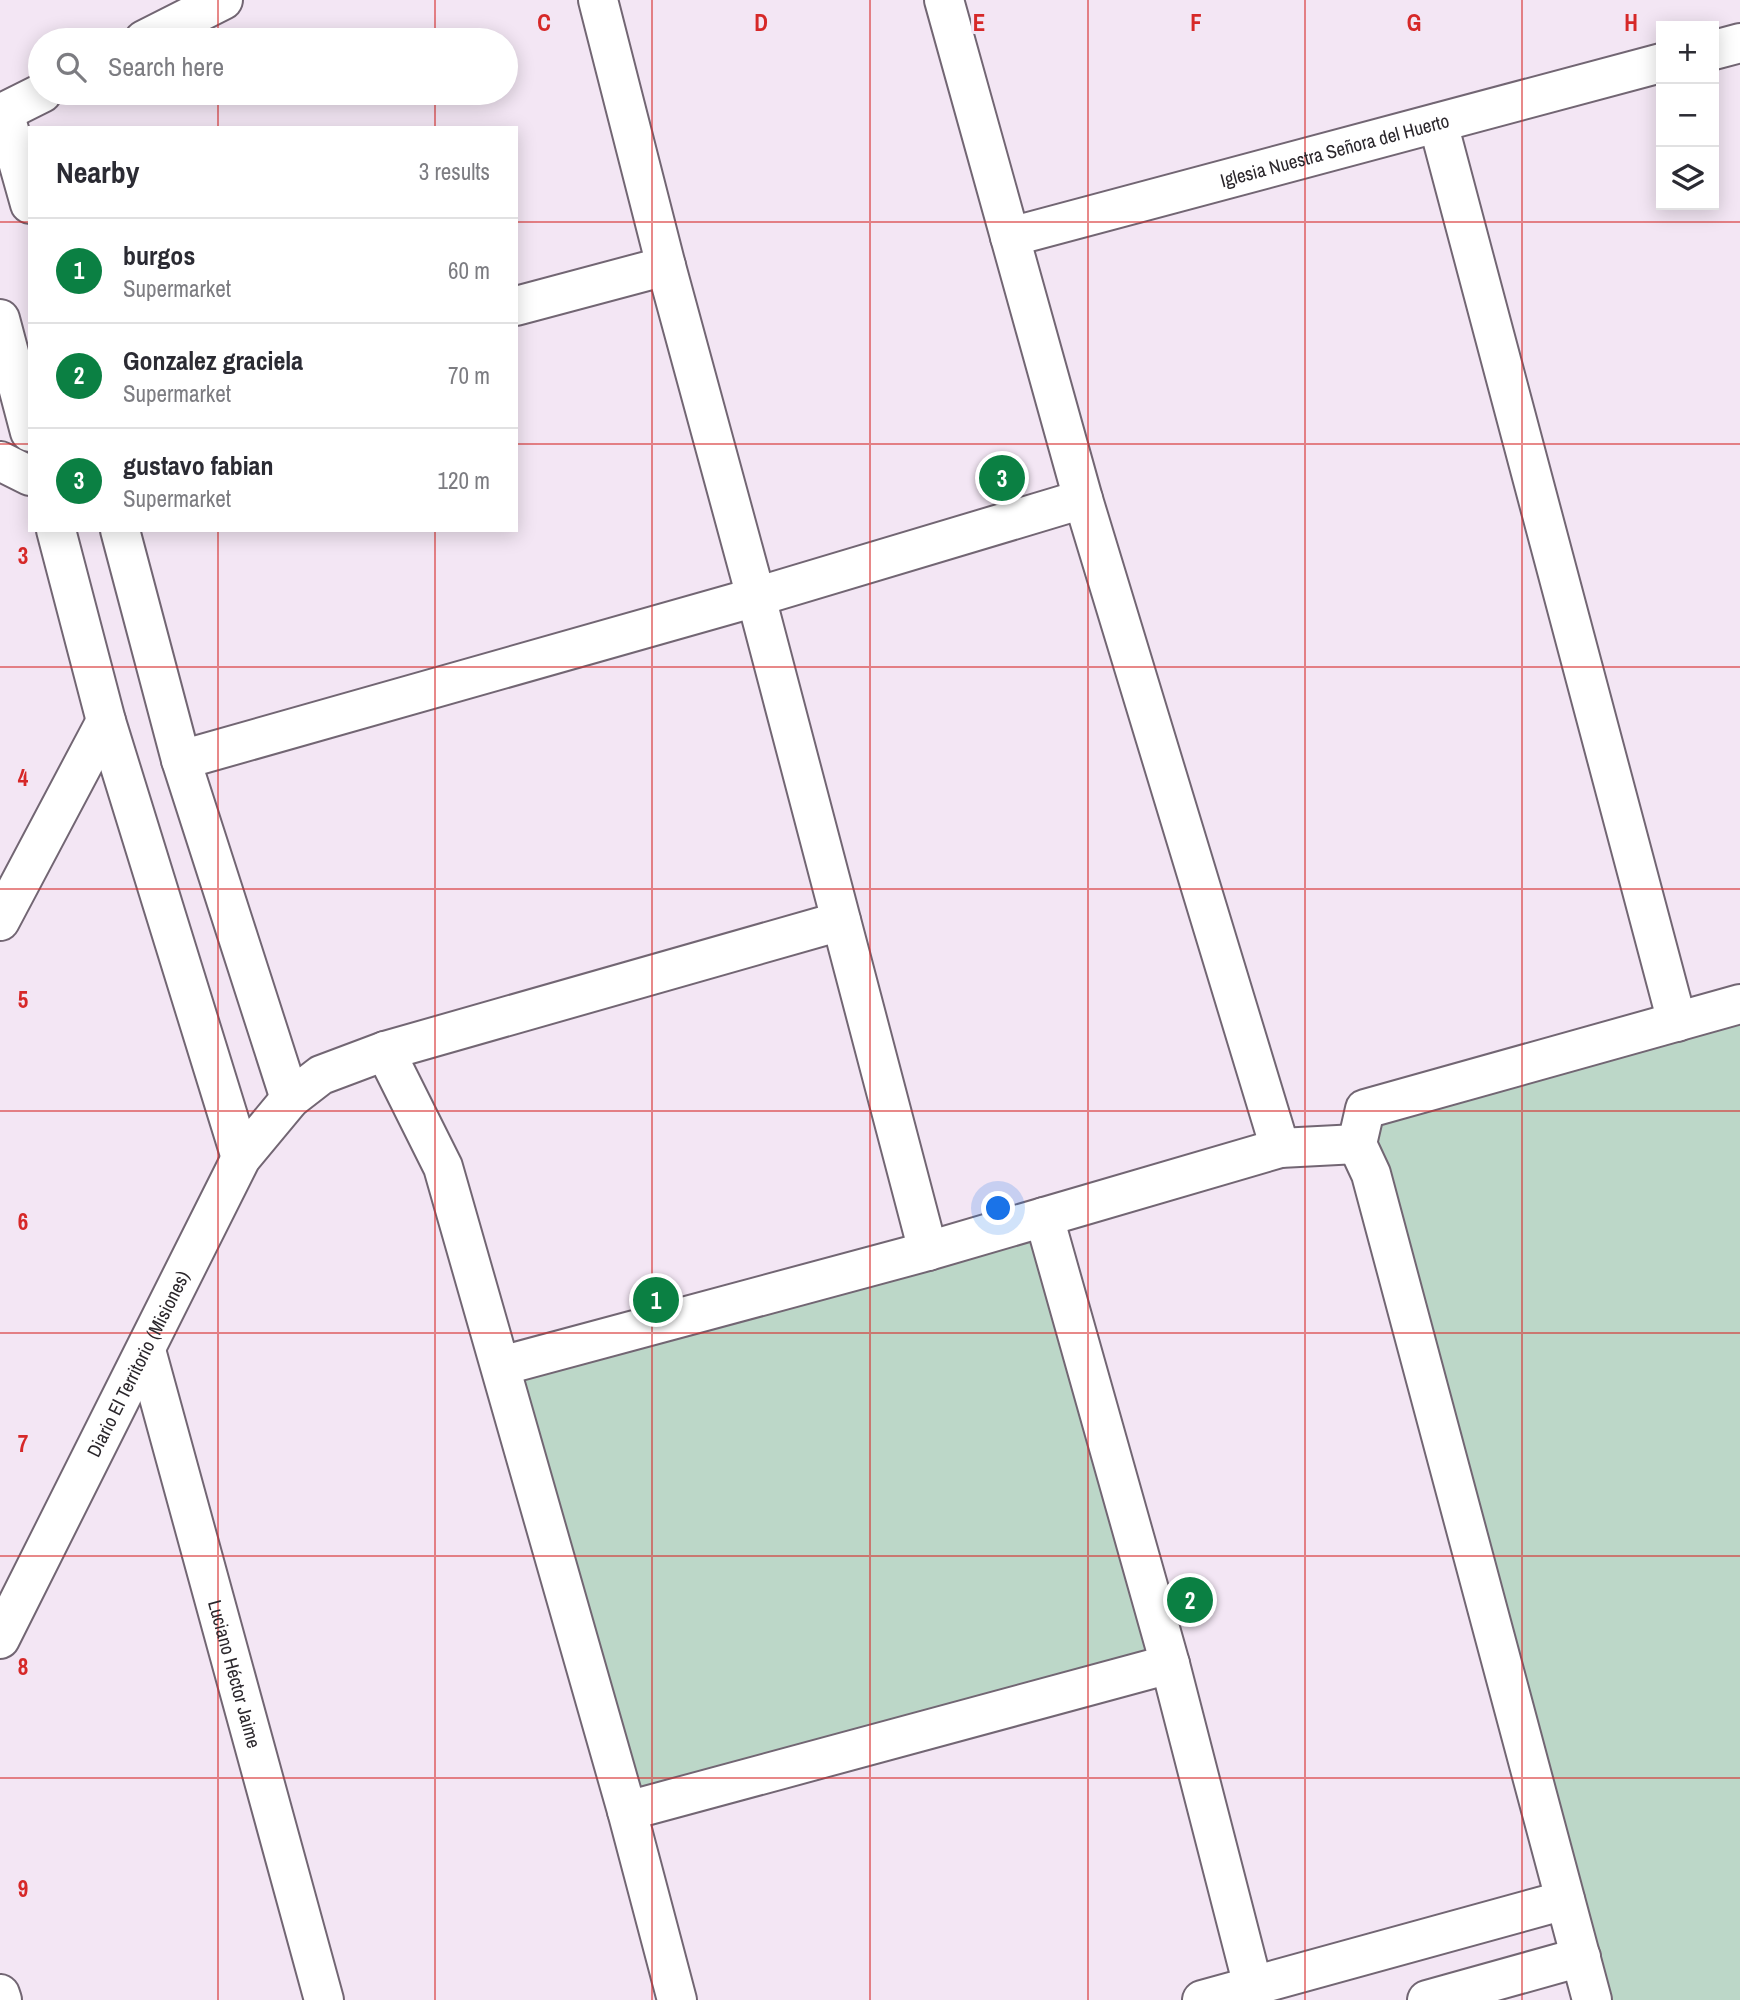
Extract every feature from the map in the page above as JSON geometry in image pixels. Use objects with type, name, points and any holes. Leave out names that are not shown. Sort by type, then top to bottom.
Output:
[{"type":"street","points":[[168,28],[223,0]]},
{"type":"street","points":[[598,0],[928,1251]]},
{"type":"street","points":[[944,0],[1083,499],[1280,1148]]},
{"type":"street","points":[[1719,49],[1740,43]]},
{"type":"street","name":"Iglesia Nuestra Señora del Huerto","points":[[1010,236],[1656,65]]},
{"type":"street","points":[[28,100],[2,113],[28,198]]},
{"type":"street","points":[[1438,122],[1677,1022]]},
{"type":"street","points":[[518,305],[666,266]]},
{"type":"street","points":[[0,319],[28,424]]},
{"type":"street","points":[[0,461],[28,475]]},
{"type":"street","points":[[181,760],[756,597],[1083,499]]},
{"type":"street","points":[[57,532],[106,721],[241,1158]]},
{"type":"street","points":[[121,532],[181,760],[290,1098]]},
{"type":"street","points":[[0,921],[106,721]]},
{"type":"street","name":"Diario El Territorio (Misiones)","points":[[0,1639],[241,1158],[290,1098],[321,1075],[385,1051],[841,922]]},
{"type":"street","points":[[1592,2000],[1371,1174],[1357,1144],[1365,1110],[1740,1004]]},
{"type":"street","points":[[385,1051],[443,1167],[628,1811],[677,2000]]},
{"type":"street","points":[[500,1366],[928,1251],[1280,1148],[1357,1144]]},
{"type":"street","points":[[1044,1217],[1170,1664],[1250,1993]]},
{"type":"street","name":"Luciano Héctor Jaime","points":[[146,1350],[324,2000]]},
{"type":"street","points":[[628,1811],[1170,1664]]},
{"type":"street","points":[[1202,2000],[1250,1993],[1565,1900]]},
{"type":"street","points":[[1427,2000],[1581,1957]]},
{"type":"street","points":[[0,1994],[2,2000]]},
{"type":"green space","points":[[1740,1004],[1740,2000],[1595,2000],[1366,1110]]},
{"type":"green space","points":[[1044,1218],[1169,1664],[628,1810],[503,1371]]},
{"type":"place","name":"gustavo fabian","points":[[1002,478]]},
{"type":"place","name":"burgos","points":[[656,1300]]},
{"type":"place","name":"Gonzalez graciela","points":[[1190,1600]]}]
